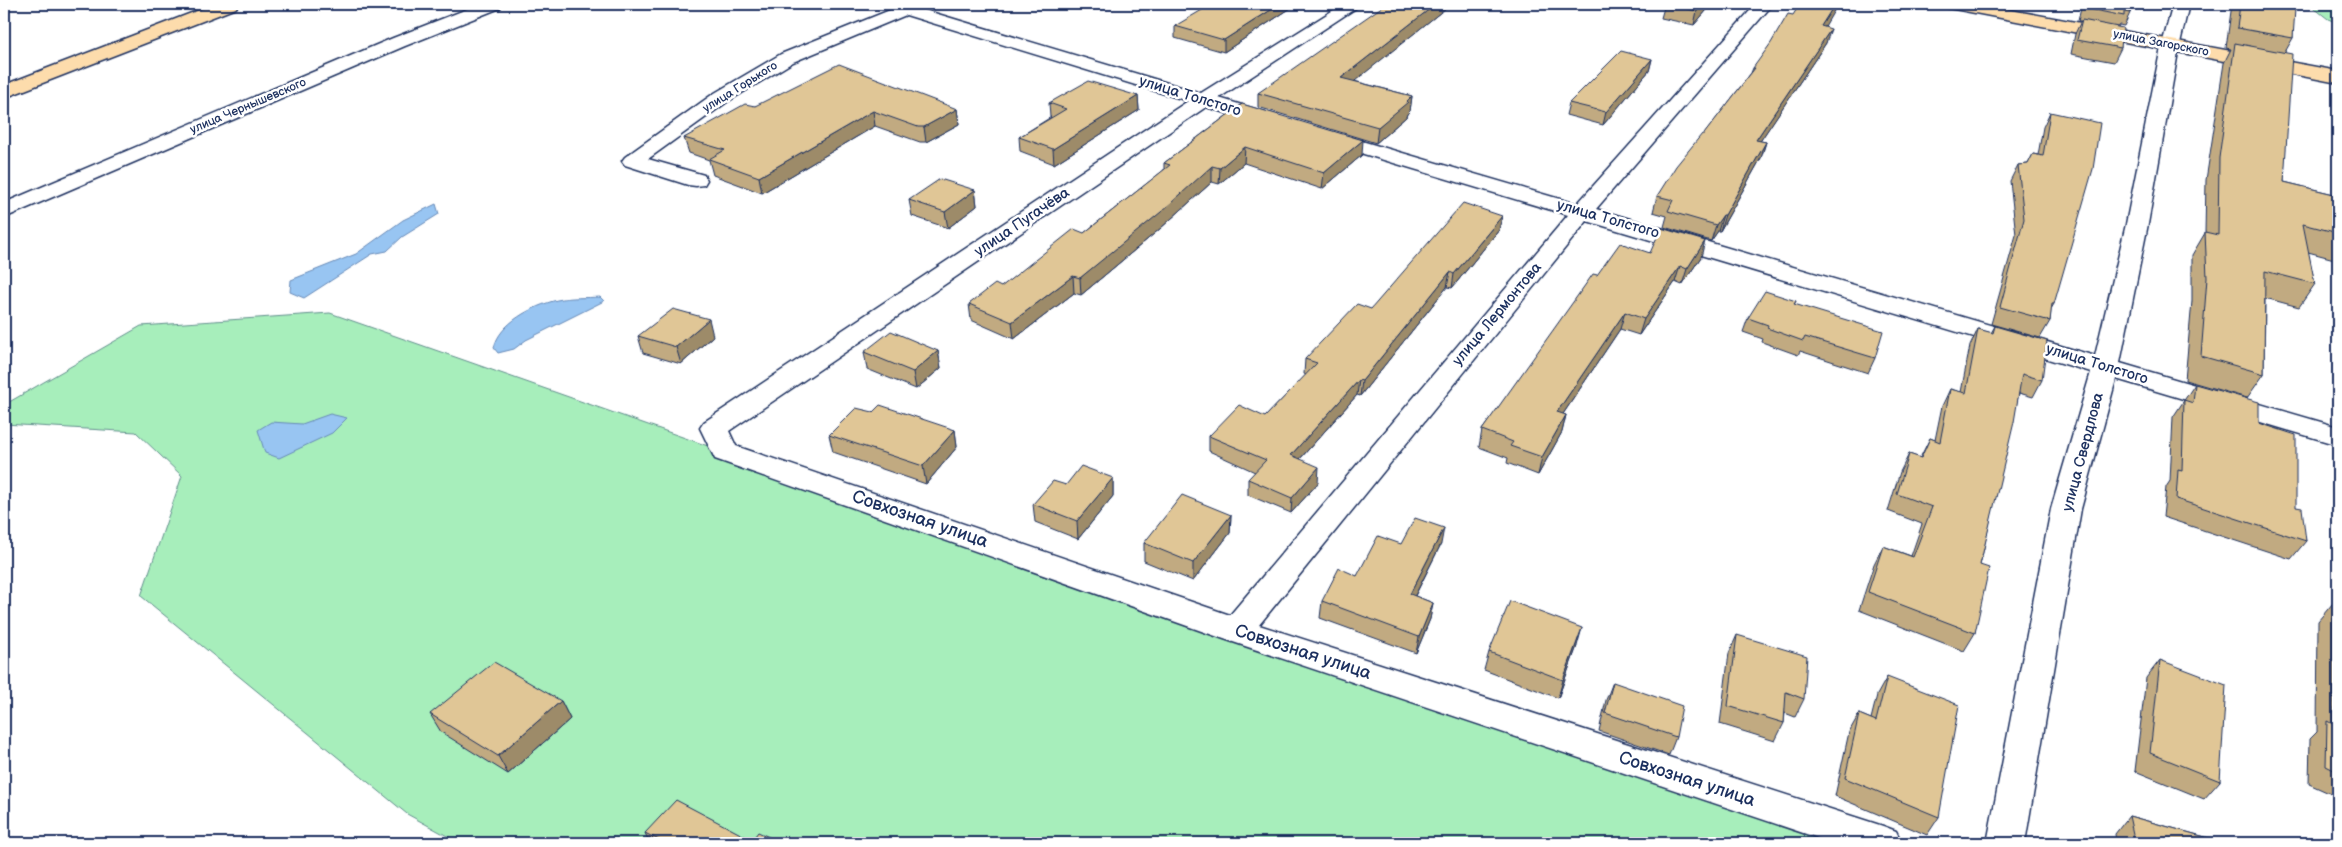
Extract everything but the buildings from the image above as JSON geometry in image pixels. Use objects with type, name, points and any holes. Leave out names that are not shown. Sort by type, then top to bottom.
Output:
[{"type":"main road","points":[[4,76],[195,4]]},
{"type":"main road","points":[[4,92],[230,4]]},
{"type":"main road","name":"улица Загорского","points":[[1954,4],[2338,76]]},
{"type":"street","name":"улица Чернышевского","points":[[4,211],[399,42],[494,4]]},
{"type":"street","name":"улица Пугачёва","points":[[725,452],[714,428],[1203,100],[1354,4]]},
{"type":"street","name":"улица Лермонтова","points":[[1236,630],[1584,211],[1765,4]]},
{"type":"street","name":"улица Свердлова","points":[[2006,843],[2066,509],[2106,366],[2137,224],[2171,45],[2182,4]]},
{"type":"street","name":"улица Толстого","points":[[913,7],[1203,100],[1584,211],[2338,436]]},
{"type":"street","name":"улица Горького","points":[[696,180],[632,161],[720,98],[787,58],[913,7]]},
{"type":"street","name":"Совхозная улица","points":[[725,452],[1236,630],[1883,843]]},
{"type":"green space","points":[[2309,4],[2338,4],[2338,23],[2328,19]]},
{"type":"green space","points":[[330,313],[725,452],[1892,843],[460,843],[407,814],[141,596],[182,476],[136,432],[4,424],[4,405],[141,326]]},
{"type":"water","points":[[436,204],[439,214],[402,237],[387,251],[372,254],[304,298],[290,292],[291,280],[356,254],[403,220]]},
{"type":"water","points":[[600,297],[604,301],[526,340],[514,349],[498,353],[494,348],[497,339],[510,323],[528,311],[557,300]]},
{"type":"water","points":[[330,414],[347,418],[332,433],[279,458],[265,453],[258,430],[271,422],[302,424]]}]
